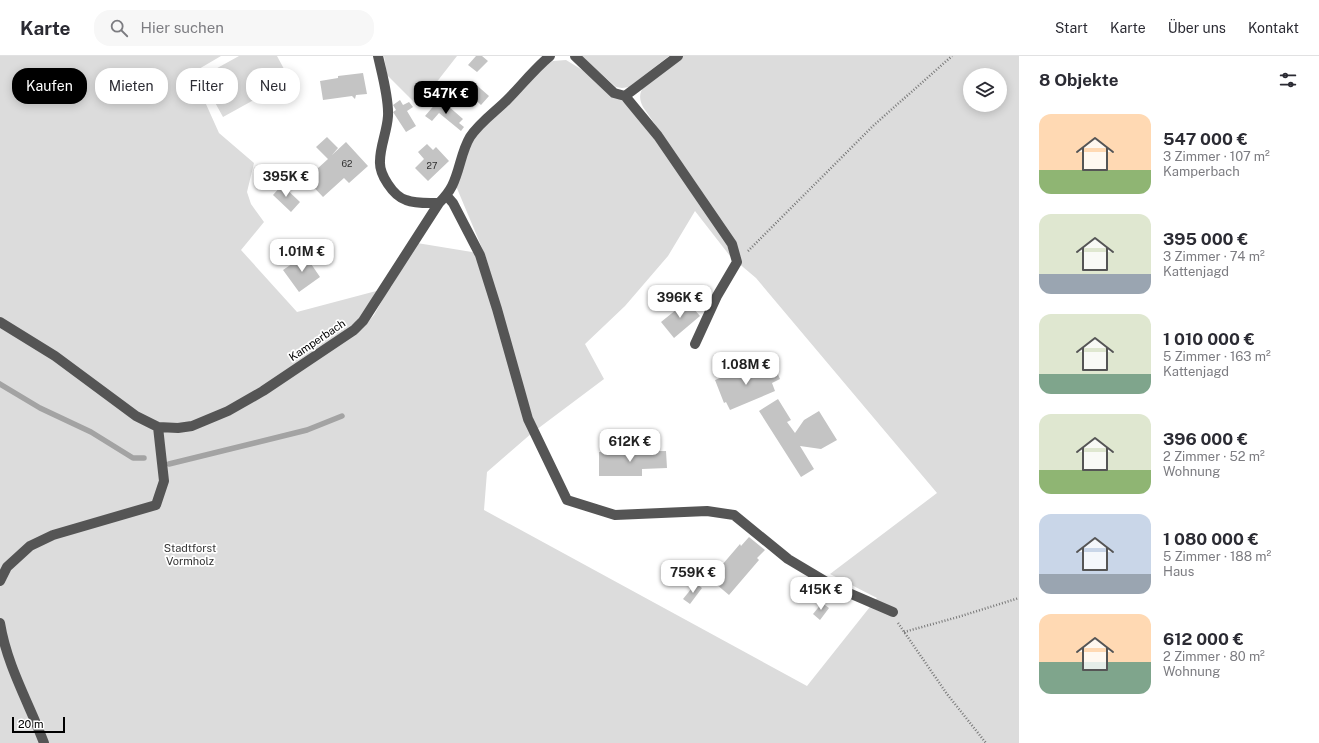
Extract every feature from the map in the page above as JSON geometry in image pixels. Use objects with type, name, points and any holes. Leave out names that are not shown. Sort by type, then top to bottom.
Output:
[{"type":"street","points":[[378,56],[388,114],[387,130],[382,147],[380,162],[382,173],[388,184],[404,200],[414,203],[439,203]]},
{"type":"street","name":"Kamperbach","points":[[0,322],[55,356],[136,416],[158,427],[178,428],[192,426],[228,411],[263,391],[354,330],[363,322],[452,185],[464,150],[471,136],[539,65],[550,56]]},
{"type":"street","points":[[575,56],[614,93],[625,96],[658,136],[732,244],[737,262],[717,296],[695,344]]},
{"type":"street","points":[[625,96],[678,56]]},
{"type":"street","points":[[446,195],[453,204],[480,255],[528,419],[567,500],[616,515],[708,511],[734,515],[788,559],[835,587],[893,612]]},
{"type":"street","points":[[0,581],[7,567],[30,546],[53,535],[156,505],[164,481],[158,427]]},
{"type":"street","points":[[0,623],[2,637],[15,676],[44,743]]},
{"type":"path","points":[[737,262],[874,125],[952,56]]},
{"type":"path","points":[[986,743],[948,694],[904,632],[1019,598]]},
{"type":"green space","name":"Stadtforst Vormholz","points":[[0,56],[221,56],[201,68],[176,68],[176,104],[206,104],[219,133],[254,163],[247,192],[251,204],[264,222],[241,250],[297,312],[380,290],[359,320],[302,361],[304,367],[362,329],[374,315],[417,243],[478,253],[532,433],[487,472],[484,510],[807,686],[877,598],[830,574],[937,493],[756,278],[730,256],[695,211],[668,256],[625,306],[585,344],[604,379],[536,430],[485,255],[456,186],[467,150],[476,136],[542,68],[553,61],[566,60],[584,71],[636,113],[700,206],[707,199],[643,107],[640,99],[640,94],[644,86],[683,56],[1019,56],[1019,743],[0,743]]},
{"type":"green space","points":[[239,56],[277,56],[284,68],[246,68],[247,104],[223,117],[216,104],[238,104],[238,68],[217,68]]},
{"type":"green space","points":[[384,56],[457,56],[418,106],[387,75]]},
{"type":"green space","points":[[581,56],[669,56],[629,87],[622,88],[616,87]]},
{"type":"building","points":[[476,56],[482,56],[488,61],[477,72],[468,65]]},
{"type":"building","points":[[363,73],[367,94],[356,95],[355,99],[352,96],[323,100],[320,81],[338,78],[338,76]]},
{"type":"building","points":[[473,82],[489,96],[481,105],[466,91]]},
{"type":"building","points":[[400,100],[403,105],[409,102],[413,107],[407,111],[416,126],[406,132],[393,112],[396,110],[393,105]]},
{"type":"building","points":[[437,102],[444,108],[447,105],[463,119],[459,123],[464,127],[461,131],[439,113],[432,121],[425,116]]},
{"type":"building","points":[[327,137],[338,148],[332,155],[346,142],[368,166],[349,183],[344,178],[323,197],[306,179],[328,159],[316,147]]},
{"type":"building","points":[[427,144],[433,150],[436,147],[449,161],[428,181],[415,168],[424,159],[418,152]]},
{"type":"building","points":[[282,185],[300,202],[291,212],[273,195]]},
{"type":"building","points":[[305,255],[320,277],[299,292],[283,270]]},
{"type":"building","points":[[687,301],[700,316],[674,338],[661,322]]},
{"type":"building","points":[[752,365],[754,368],[758,366],[762,376],[776,370],[780,379],[772,383],[775,391],[730,410],[726,402],[724,403],[715,380]]},
{"type":"building","points":[[778,399],[791,420],[787,422],[795,433],[804,420],[819,411],[837,440],[821,449],[800,446],[814,469],[801,477],[759,411]]},
{"type":"building","points":[[666,451],[667,468],[642,469],[642,476],[599,476],[599,452]]},
{"type":"building","points":[[749,537],[765,550],[757,558],[759,560],[729,595],[710,579],[740,544],[741,546]]},
{"type":"building","points":[[696,583],[702,588],[690,604],[683,599]]},
{"type":"building","points":[[822,603],[829,608],[820,620],[813,614]]},
{"type":"waterway","points":[[0,384],[40,408],[91,432],[133,458],[144,458]]},
{"type":"waterway","points":[[169,464],[307,430],[342,416]]}]
